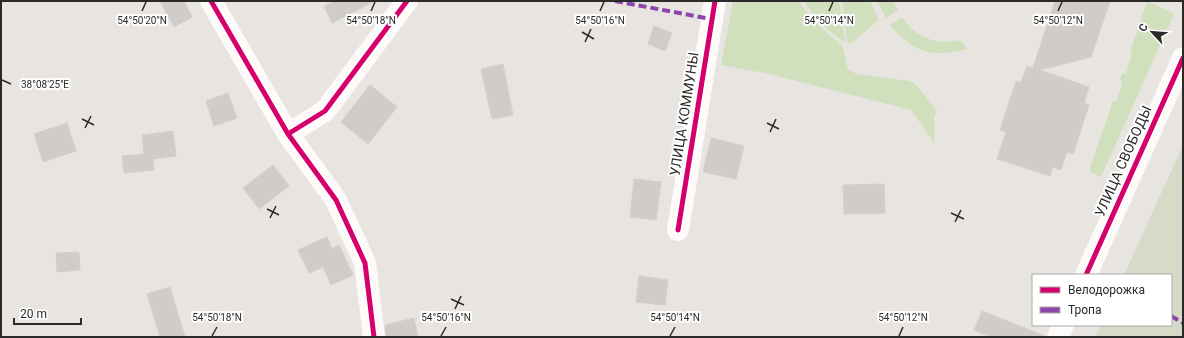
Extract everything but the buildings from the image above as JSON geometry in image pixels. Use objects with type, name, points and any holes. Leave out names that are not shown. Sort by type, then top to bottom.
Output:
[{"type":"street","points":[[212,1],[288,134],[336,200],[365,263],[374,337]]},
{"type":"street","points":[[288,134],[325,111],[407,1]]},
{"type":"street","name":"УЛИЦА КОММУНЫ","points":[[678,230],[715,1]]},
{"type":"street","name":"УЛИЦА СВОБОДЫ","points":[[1086,274],[1183,58]]},
{"type":"street","points":[[1058,337],[1063,326]]},
{"type":"green space","points":[[733,1],[799,1],[805,10],[821,27],[843,47],[848,70],[857,74],[914,83],[937,110],[934,118],[935,144],[911,110],[769,74],[721,65]]},
{"type":"green space","points":[[803,1],[839,1],[845,41],[842,41],[822,24]]},
{"type":"green space","points":[[842,1],[870,1],[879,20],[850,44],[847,41]]},
{"type":"green space","points":[[877,1],[893,1],[898,10],[886,18]]},
{"type":"green space","points":[[1147,1],[1174,14],[1101,177],[1089,171],[1113,101],[1116,102],[1123,81],[1120,80],[1122,73],[1126,74],[1132,53],[1130,52]]},
{"type":"green space","points":[[902,17],[920,35],[942,41],[960,40],[967,49],[944,53],[924,51],[907,42],[890,25]]},
{"type":"green space","points":[[1183,145],[1183,337],[1095,337],[1100,326],[1172,326],[1172,274],[1124,274]]},
{"type":"marked path","points":[[615,1],[711,19]]},
{"type":"marked path","points":[[1172,317],[1183,323]]},
{"type":"cycle path","points":[[211,1],[288,134],[336,200],[365,263],[374,337]]},
{"type":"cycle path","points":[[288,134],[325,111],[407,1]]},
{"type":"cycle path","points":[[678,230],[715,1]]},
{"type":"cycle path","points":[[1086,274],[1183,58]]}]
